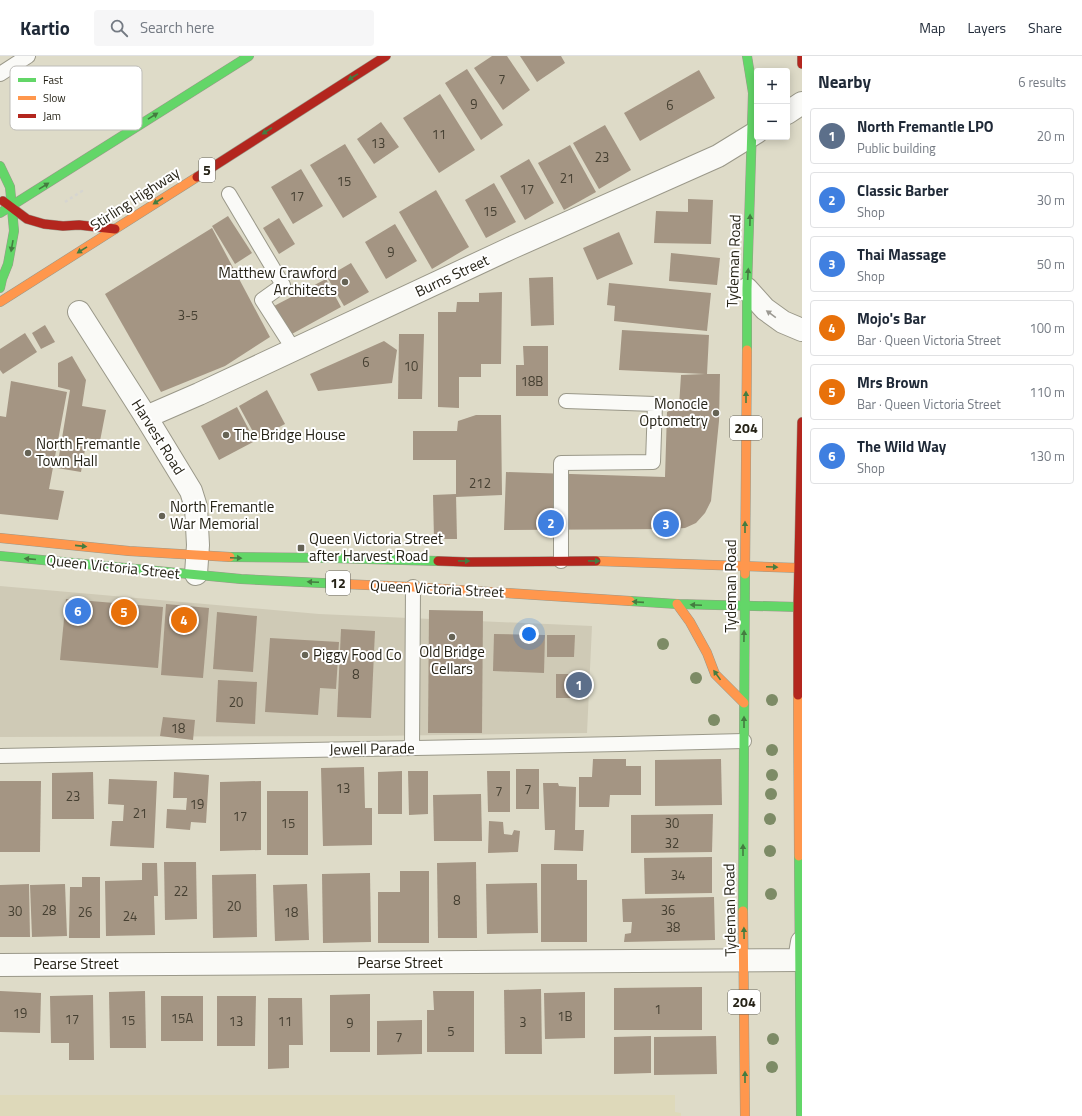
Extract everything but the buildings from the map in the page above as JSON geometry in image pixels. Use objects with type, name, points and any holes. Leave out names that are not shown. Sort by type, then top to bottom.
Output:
[{"type":"main road","points":[[142,124],[249,56]]},
{"type":"main road","name":"Stirling Highway","points":[[0,302],[386,56]]},
{"type":"main road","name":"Tydeman Road","points":[[745,1116],[743,889],[747,289],[754,134],[753,92],[748,56]]},
{"type":"main road","points":[[802,56],[802,64]]},
{"type":"main road","points":[[0,213],[132,130]]},
{"type":"main road","points":[[0,166],[10,187],[14,232],[8,264],[0,288]]},
{"type":"main road","points":[[0,200],[28,219],[47,225],[79,225],[115,229]]},
{"type":"main road","points":[[801,1116],[799,960],[802,422]]},
{"type":"main road","name":"Queen Victoria Street","points":[[0,538],[129,551],[197,565],[241,579],[413,587],[677,604],[800,607]]},
{"type":"main road","name":"Queen Victoria Street","points":[[0,556],[197,565],[262,559],[330,558],[468,562],[618,561],[800,568]]},
{"type":"main road","points":[[677,604],[699,638],[715,674],[744,703]]},
{"type":"street","points":[[790,111],[802,103]]},
{"type":"street","name":"Burns Street","points":[[146,417],[199,394],[511,248],[718,156],[754,134]]},
{"type":"street","points":[[747,289],[765,309],[783,322],[802,330]]},
{"type":"street","name":"Harvest Road","points":[[79,312],[146,417],[185,481],[194,499],[196,508],[198,545],[197,565]]},
{"type":"street","points":[[799,960],[802,938]]},
{"type":"street","name":"Pearse Street","points":[[0,965],[799,960]]},
{"type":"lane","points":[[12,66],[28,56]]},
{"type":"lane","points":[[0,74],[10,68]]},
{"type":"lane","points":[[229,194],[283,285],[262,300],[294,350]]},
{"type":"lane","points":[[561,561],[561,463],[653,462],[655,404],[566,401]]},
{"type":"lane","points":[[412,748],[413,587]]},
{"type":"lane","name":"Jewell Parade","points":[[0,756],[744,741]]},
{"type":"shaded area","points":[[0,586],[319,614],[592,626],[587,733],[374,736],[0,737]]},
{"type":"shaded area","points":[[0,1095],[675,1095],[675,1112],[681,1113],[681,1116],[0,1116]]},
{"type":"traffic: fast","points":[[142,123],[249,56]]},
{"type":"traffic: fast","points":[[747,56],[753,93],[747,289],[747,350]]},
{"type":"traffic: fast","points":[[0,213],[132,130]]},
{"type":"traffic: fast","points":[[0,166],[10,187],[14,231],[8,264],[0,288]]},
{"type":"traffic: fast","points":[[0,556],[241,579],[343,584]]},
{"type":"traffic: fast","points":[[230,557],[438,561]]},
{"type":"traffic: fast","points":[[743,911],[745,574]]},
{"type":"traffic: fast","points":[[630,601],[677,604],[798,607]]},
{"type":"traffic: fast","points":[[799,856],[801,1116]]},
{"type":"traffic: slow","points":[[0,302],[197,177]]},
{"type":"traffic: slow","points":[[745,574],[747,350]]},
{"type":"traffic: slow","points":[[0,538],[129,551],[230,557]]},
{"type":"traffic: slow","points":[[596,561],[799,568]]},
{"type":"traffic: slow","points":[[343,584],[630,601]]},
{"type":"traffic: slow","points":[[677,604],[690,622],[707,653],[715,674],[744,703]]},
{"type":"traffic: slow","points":[[798,695],[799,856]]},
{"type":"traffic: slow","points":[[743,911],[745,1116]]},
{"type":"traffic: jam","points":[[197,177],[386,56]]},
{"type":"traffic: jam","points":[[802,56],[802,64]]},
{"type":"traffic: jam","points":[[3,201],[27,219],[44,224],[63,226],[79,225],[115,229]]},
{"type":"traffic: jam","points":[[798,695],[798,607],[802,422]]},
{"type":"traffic: jam","points":[[438,561],[596,561]]},
{"type":"place","name":"Matthew Crawford Architects","points":[[345,282]]},
{"type":"place","name":"Monocle Optometry","points":[[716,413]]},
{"type":"place","name":"The Bridge House","points":[[226,435]]},
{"type":"place","name":"North Fremantle Town Hall","points":[[28,453]]},
{"type":"place","name":"North Fremantle War Memorial","points":[[162,516]]},
{"type":"place","name":"Classic Barber","points":[[551,523]]},
{"type":"place","name":"Thai Massage","points":[[666,524]]},
{"type":"place","name":"Queen Victoria Street after Harvest Road","points":[[301,548]]},
{"type":"place","name":"The Wild Way","points":[[78,611]]},
{"type":"place","name":"Mrs Brown","points":[[124,612]]},
{"type":"place","name":"Mojo's Bar","points":[[184,620]]},
{"type":"place","name":"Old Bridge Cellars","points":[[452,637]]},
{"type":"place","name":"Piggy Food Co","points":[[305,655]]},
{"type":"place","name":"North Fremantle LPO","points":[[579,685]]}]
